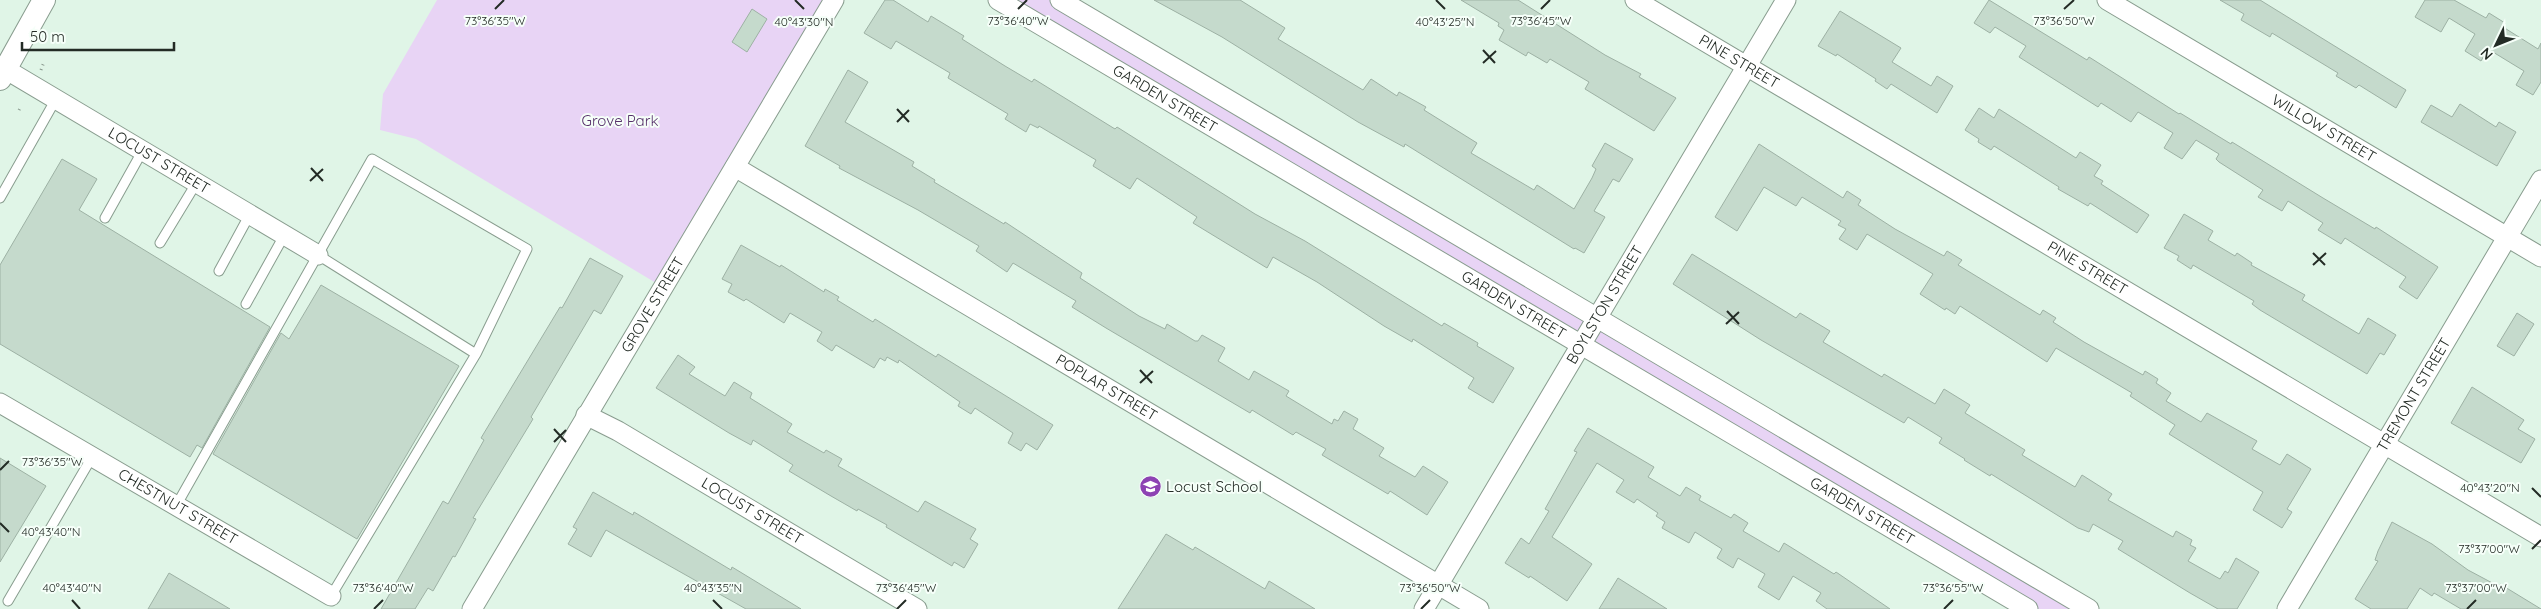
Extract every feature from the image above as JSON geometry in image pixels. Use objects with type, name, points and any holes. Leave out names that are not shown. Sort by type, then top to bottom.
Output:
[{"type":"street","points":[[2,71],[44,0]]},
{"type":"street","name":"GROVE STREET","points":[[472,609],[834,0]]},
{"type":"street","name":"GARDEN STREET","points":[[998,0],[2028,609]]},
{"type":"street","name":"GARDEN STREET","points":[[1060,0],[2089,609]]},
{"type":"street","name":"PINE STREET","points":[[1635,0],[2541,537]]},
{"type":"street","name":"BOYLSTON STREET","points":[[1424,609],[1786,0]]},
{"type":"street","name":"WILLOW STREET","points":[[2107,0],[2541,257]]},
{"type":"street","name":"LOCUST STREET","points":[[2,71],[56,99],[318,255]]},
{"type":"street","name":"POPLAR STREET","points":[[735,167],[1479,609]]},
{"type":"street","name":"TREMONT STREET","points":[[2286,609],[2541,180]]},
{"type":"street","points":[[1357,212],[1371,184]]},
{"type":"street","name":"CHESTNUT STREET","points":[[0,404],[331,596]]},
{"type":"street","name":"LOCUST STREET","points":[[586,415],[618,431],[916,609]]},
{"type":"street","points":[[1911,540],[1926,512]]},
{"type":"lane","points":[[0,198],[56,99]]},
{"type":"lane","points":[[105,218],[143,150]]},
{"type":"lane","points":[[176,506],[372,159],[527,249],[476,354],[331,596]]},
{"type":"lane","points":[[160,243],[197,182]]},
{"type":"lane","points":[[219,271],[250,214]]},
{"type":"lane","points":[[246,304],[285,234]]},
{"type":"lane","points":[[318,255],[476,354]]},
{"type":"lane","points":[[8,601],[92,457]]},
{"type":"green space","name":"Grove Park","points":[[437,0],[832,0],[661,286],[416,139],[380,130],[383,94]]},
{"type":"green space","points":[[1005,0],[1059,0],[2084,609],[2034,609]]},
{"type":"building","points":[[885,0],[893,0],[928,22],[931,16],[964,36],[962,39],[1005,66],[1032,82],[1034,79],[1115,129],[1117,127],[1255,214],[1305,241],[1442,326],[1444,323],[1478,343],[1477,346],[1514,368],[1493,403],[1468,388],[1474,378],[1413,339],[1412,342],[1384,326],[1317,282],[1273,257],[1267,268],[1193,223],[1197,217],[1137,178],[1130,189],[1093,166],[1096,160],[1039,126],[1038,128],[1030,124],[1026,132],[1005,119],[1008,114],[948,78],[950,73],[896,41],[891,49],[864,33]]},
{"type":"building","points":[[1154,0],[1240,0],[1285,28],[1278,39],[1363,90],[1371,79],[1397,96],[1399,92],[1426,107],[1424,110],[1477,143],[1471,153],[1534,190],[1537,185],[1574,209],[1592,178],[1596,169],[1592,166],[1605,143],[1633,159],[1619,182],[1613,179],[1594,211],[1605,217],[1584,253],[1574,249],[1405,144],[1404,147],[1358,122],[1222,37]]},
{"type":"building","points":[[1461,0],[1518,0],[1605,55],[1641,74],[1639,77],[1676,98],[1654,131],[1585,89],[1589,82],[1550,59],[1547,63],[1528,52],[1526,56],[1499,40],[1504,30],[1498,26],[1499,23]]},
{"type":"building","points":[[1989,0],[2087,60],[2089,57],[2179,114],[2231,144],[2232,142],[2375,229],[2376,227],[2438,267],[2417,299],[2399,287],[2406,277],[2345,238],[2341,244],[2318,230],[2323,223],[2288,201],[2282,211],[2258,197],[2263,190],[2219,162],[2216,159],[2219,154],[2196,140],[2182,159],[2164,148],[2173,133],[2138,112],[2131,122],[2101,103],[2098,107],[2019,57],[2026,46],[1995,27],[1990,33],[1974,23]]},
{"type":"building","points":[[2220,0],[2260,0],[2406,90],[2396,108],[2359,85],[2356,88],[2336,76],[2338,73],[2272,33],[2270,37],[2241,20],[2244,14]]},
{"type":"building","points":[[2425,0],[2454,0],[2486,18],[2489,13],[2505,23],[2503,27],[2538,49],[2541,43],[2541,82],[2533,95],[2516,85],[2524,71],[2488,49],[2481,61],[2465,51],[2475,34],[2449,18],[2441,32],[2415,17]]},
{"type":"building","points":[[752,9],[767,19],[747,52],[732,42]]},
{"type":"building","points":[[1840,11],[1901,48],[1892,62],[1931,86],[1937,76],[1953,86],[1937,113],[1891,84],[1887,89],[1875,81],[1876,79],[1837,54],[1836,56],[1818,46]]},
{"type":"building","points":[[848,70],[868,82],[845,122],[914,162],[912,166],[935,180],[934,182],[1004,224],[1005,222],[1082,273],[1080,278],[1139,316],[1165,329],[1167,324],[1195,341],[1198,341],[1202,335],[1225,348],[1218,361],[1249,380],[1254,371],[1289,391],[1286,396],[1332,424],[1334,419],[1338,421],[1344,411],[1358,419],[1353,429],[1384,448],[1379,456],[1415,477],[1423,466],[1448,482],[1427,515],[1390,491],[1388,494],[1322,455],[1326,449],[1296,432],[1293,435],[1252,410],[1250,413],[1106,328],[1072,307],[1076,301],[1013,263],[1007,272],[976,251],[979,246],[918,210],[839,168],[840,166],[805,146]]},
{"type":"building","points":[[2460,104],[2496,127],[2499,122],[2516,132],[2497,166],[2421,122],[2431,105],[2452,117]]},
{"type":"building","points":[[1979,108],[1994,118],[1999,109],[2076,158],[2080,152],[2101,165],[2094,176],[2103,181],[2101,184],[2149,215],[2137,233],[2090,203],[2088,206],[2058,189],[2059,187],[1994,146],[1991,150],[1978,142],[1979,139],[1965,130]]},
{"type":"building","points":[[1759,144],[1843,198],[1847,191],[1861,200],[1858,205],[1895,229],[1944,256],[1947,251],[1962,260],[1958,265],[2040,315],[2043,310],[2056,318],[2053,322],[2084,342],[2143,375],[2145,371],[2158,379],[2156,383],[2171,393],[2166,401],[2201,422],[2207,413],[2257,441],[2252,449],[2280,465],[2287,454],[2311,469],[2287,509],[2292,512],[2282,528],[2253,510],[2263,492],[2169,434],[2175,425],[2130,396],[2132,393],[2056,348],[2047,362],[1960,306],[1955,314],[1946,308],[1945,310],[1920,294],[1933,274],[1867,234],[1857,250],[1839,239],[1846,229],[1838,225],[1841,221],[1802,197],[1796,206],[1764,187],[1737,231],[1715,217]]},
{"type":"building","points":[[62,159],[97,179],[79,210],[270,327],[202,448],[197,445],[190,457],[0,344],[0,265]]},
{"type":"building","points":[[2184,214],[2213,231],[2208,240],[2235,256],[2237,253],[2252,263],[2251,265],[2305,295],[2302,300],[2359,334],[2368,318],[2396,335],[2384,355],[2380,353],[2367,374],[2260,310],[2252,304],[2254,301],[2193,265],[2191,269],[2177,260],[2179,256],[2164,248]]},
{"type":"building","points":[[741,245],[780,267],[781,265],[824,292],[825,289],[839,297],[837,300],[873,322],[875,319],[936,357],[938,354],[1053,425],[1037,450],[1026,443],[1021,451],[1008,443],[1013,433],[975,408],[971,414],[958,406],[960,402],[899,360],[898,363],[887,357],[885,361],[880,358],[874,368],[836,345],[832,351],[817,341],[822,332],[790,313],[784,323],[746,299],[744,301],[728,292],[732,284],[722,279]]},
{"type":"building","points":[[1692,254],[1796,318],[1800,313],[1830,331],[1823,342],[1882,377],[1884,374],[1935,404],[1944,389],[1970,405],[1965,413],[2025,450],[2022,455],[2075,487],[2082,475],[2112,494],[2108,500],[2173,537],[2176,531],[2192,540],[2190,545],[2196,548],[2188,561],[2220,579],[2225,571],[2228,573],[2236,558],[2259,572],[2237,609],[2218,609],[2190,593],[2118,549],[2123,541],[2093,524],[2089,532],[2078,528],[1991,474],[1990,476],[1964,460],[1939,443],[1942,438],[1908,417],[1904,423],[1761,340],[1673,284]]},
{"type":"building","points":[[590,258],[623,276],[601,314],[594,310],[531,417],[533,419],[473,518],[476,519],[455,557],[453,556],[433,591],[428,588],[415,609],[381,609],[443,501],[448,504],[484,440],[481,438],[560,307],[562,308]]},
{"type":"building","points":[[321,285],[459,366],[357,539],[213,454],[281,333],[289,339]]},
{"type":"building","points":[[2517,313],[2534,324],[2514,356],[2497,346]]},
{"type":"building","points":[[678,355],[695,367],[689,374],[725,396],[734,382],[752,393],[750,398],[792,424],[787,432],[824,453],[826,450],[842,459],[838,466],[918,512],[925,501],[976,529],[970,539],[978,544],[964,568],[954,562],[952,566],[886,527],[887,525],[831,496],[789,471],[793,465],[753,440],[751,445],[656,388]]},
{"type":"building","points":[[2472,387],[2524,420],[2518,429],[2535,439],[2521,463],[2451,423]]},
{"type":"building","points":[[1588,428],[1654,467],[1648,477],[1680,496],[1686,487],[1701,496],[1699,500],[1731,518],[1734,514],[1748,523],[1743,531],[1779,552],[1784,543],[1834,574],[1836,572],[1890,609],[1827,609],[1816,601],[1821,593],[1793,576],[1779,600],[1758,587],[1765,574],[1738,558],[1733,568],[1717,558],[1722,549],[1695,532],[1689,543],[1662,528],[1665,522],[1656,516],[1658,513],[1637,499],[1634,503],[1616,492],[1624,480],[1597,463],[1552,537],[1592,564],[1567,601],[1530,576],[1529,578],[1505,563],[1521,538],[1529,544],[1549,511],[1545,509],[1577,452],[1574,451]]},
{"type":"building","points":[[0,458],[46,486],[0,562]]},
{"type":"building","points":[[593,492],[633,515],[634,512],[731,570],[732,567],[801,609],[746,609],[606,530],[591,557],[568,544],[577,529],[573,527]]},
{"type":"building","points":[[2392,522],[2432,544],[2468,570],[2498,586],[2500,584],[2541,609],[2461,609],[2434,593],[2432,596],[2420,588],[2407,609],[2371,609],[2355,599],[2378,561],[2375,560],[2378,551]]},
{"type":"building","points":[[1166,534],[1193,550],[1195,547],[1265,589],[1269,581],[1315,609],[1118,609]]},
{"type":"building","points":[[169,573],[230,609],[148,609]]},
{"type":"building","points":[[1618,578],[1667,609],[1599,609]]},
{"type":"place","name":"Locust School","points":[[1150,487]]}]
